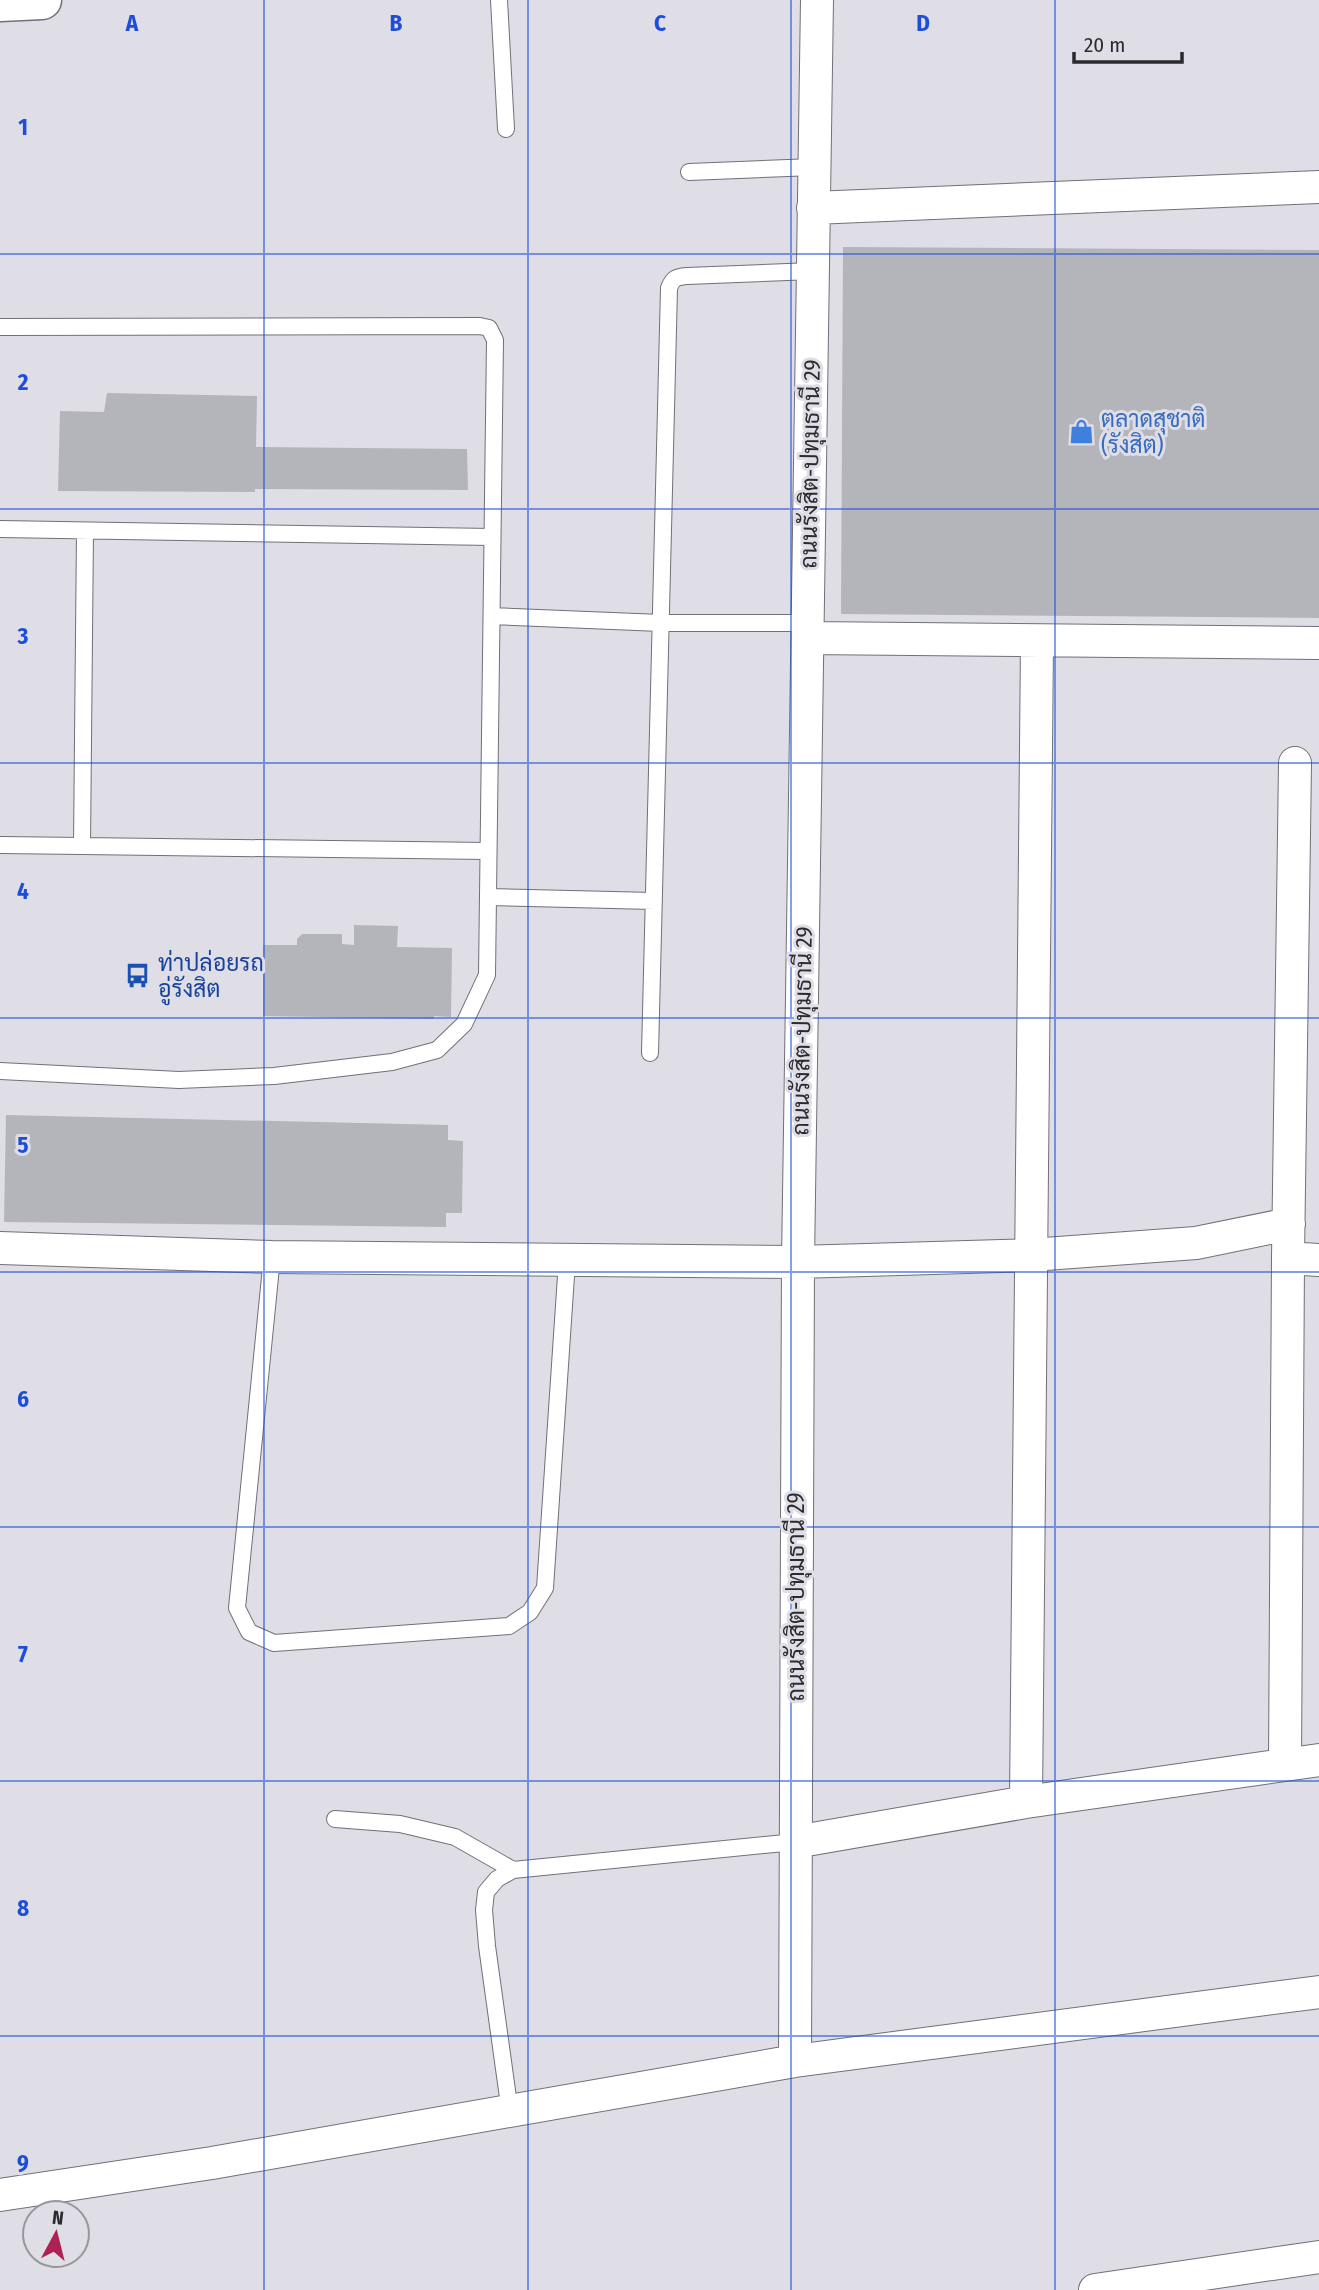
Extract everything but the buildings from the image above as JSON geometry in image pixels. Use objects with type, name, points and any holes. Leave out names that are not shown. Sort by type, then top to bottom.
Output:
[{"type":"main road","points":[[0,2],[42,0]]},
{"type":"street","name":"ถนนรังสิต-ปทุมธานี 29","points":[[795,2061],[799,1262],[817,0]]},
{"type":"street","points":[[813,208],[1319,187]]},
{"type":"street","points":[[807,631],[1037,641],[1319,643]]},
{"type":"street","points":[[1026,1802],[1037,641]]},
{"type":"street","points":[[1285,1763],[1295,763]]},
{"type":"street","points":[[0,1248],[272,1257],[799,1262],[1031,1255],[1196,1243],[1289,1224]]},
{"type":"street","points":[[1288,1258],[1319,1260]]},
{"type":"street","points":[[795,1842],[1026,1802],[1319,1760]]},
{"type":"street","points":[[0,2195],[212,2163],[795,2061],[1319,1992]]},
{"type":"street","points":[[1095,2290],[1319,2257]]},
{"type":"lane","points":[[499,0],[506,129]]},
{"type":"lane","points":[[689,172],[814,167]]},
{"type":"lane","points":[[650,1053],[668,296],[672,280],[687,275],[813,271]]},
{"type":"lane","points":[[0,327],[480,326],[489,328],[495,340],[487,975],[464,1024],[437,1050],[392,1062],[274,1076],[178,1080],[0,1071]]},
{"type":"lane","points":[[0,529],[492,537]]},
{"type":"lane","points":[[82,846],[85,531]]},
{"type":"lane","points":[[492,616],[807,631]]},
{"type":"lane","points":[[0,845],[488,851]]},
{"type":"lane","points":[[488,897],[654,901]]},
{"type":"lane","points":[[272,1257],[237,1608],[249,1632],[274,1643],[509,1626],[530,1612],[545,1588],[567,1261]]},
{"type":"lane","points":[[335,1819],[400,1824],[455,1837],[513,1870]]},
{"type":"lane","points":[[510,2112],[484,1910],[486,1892],[497,1879],[513,1870],[795,1842]]},
{"type":"place","name":"ตลาดสุชาติ (รังสิต)","points":[[1081,432]]},
{"type":"place","name":"ท่าปล่อยรถ อู่รังสิต","points":[[138,976]]}]
